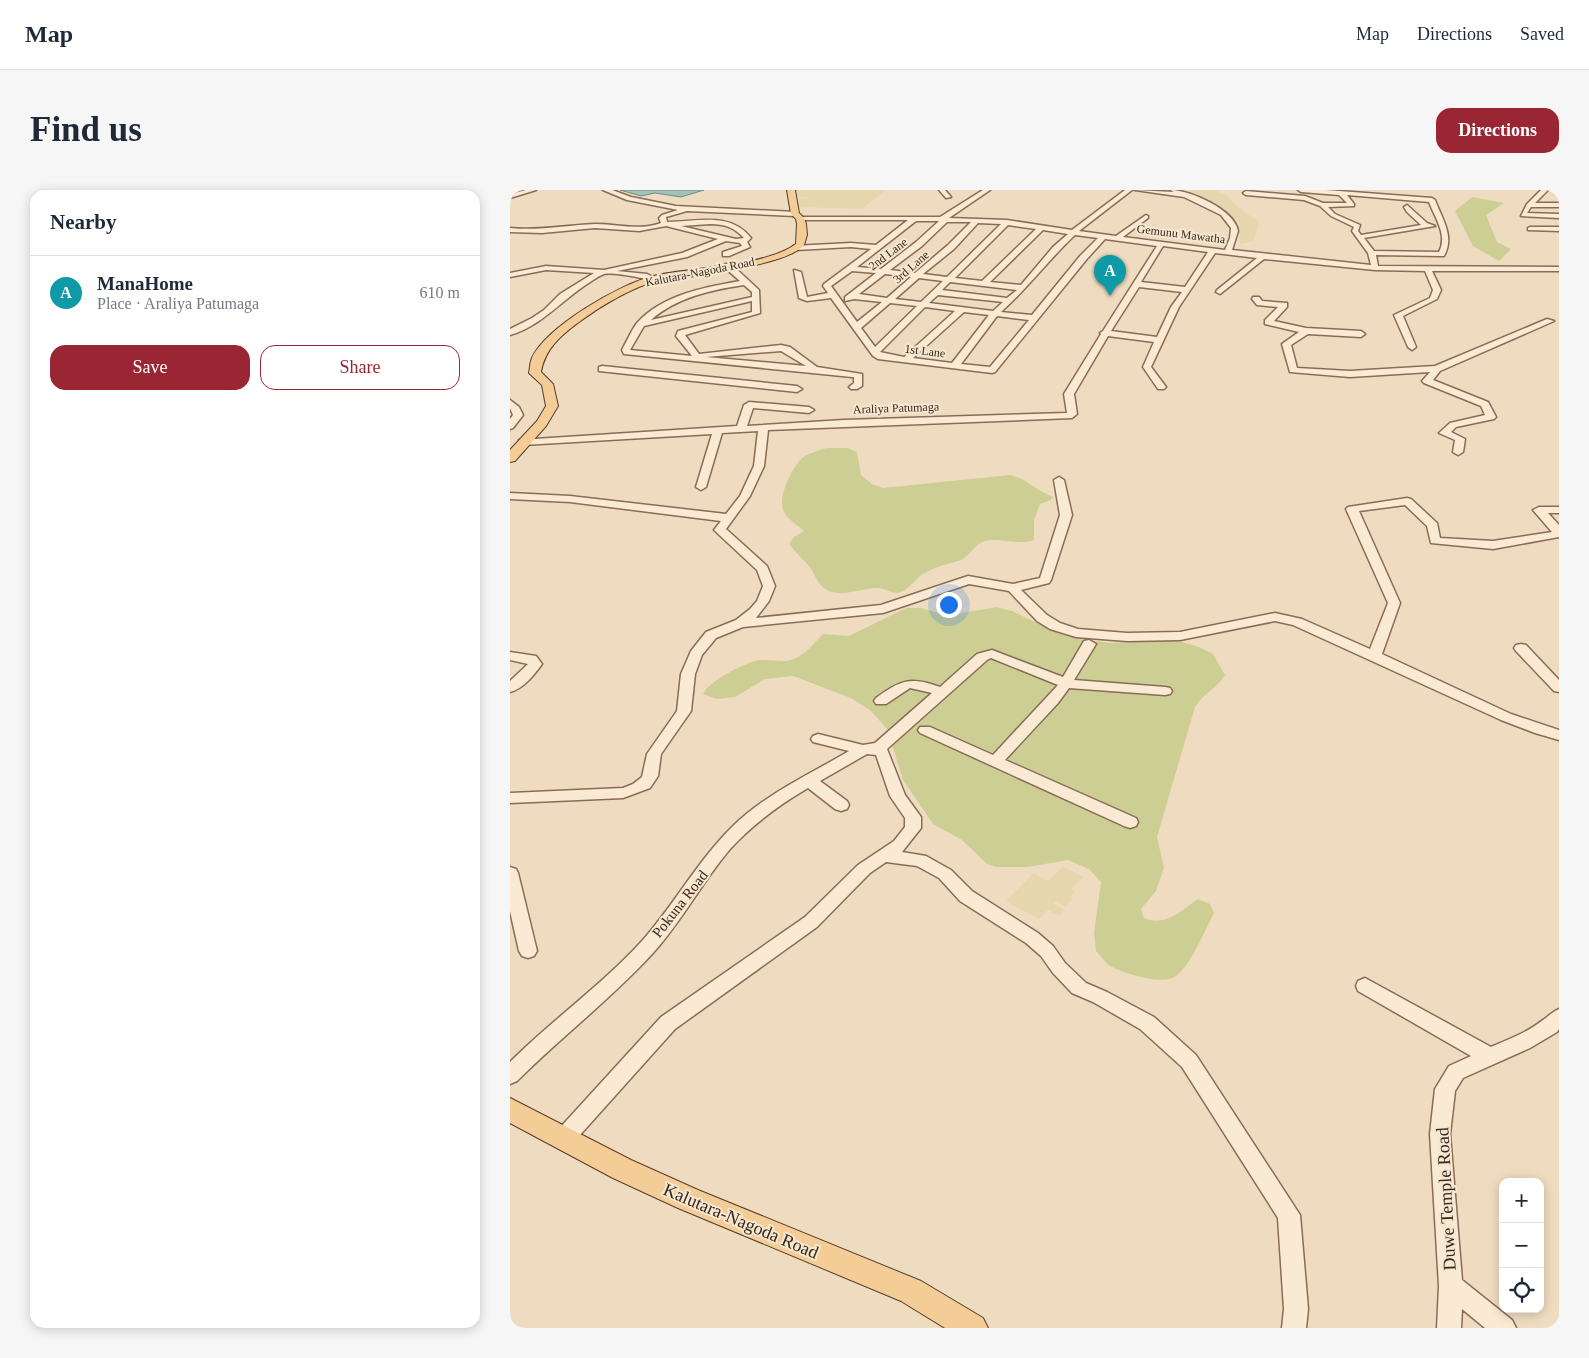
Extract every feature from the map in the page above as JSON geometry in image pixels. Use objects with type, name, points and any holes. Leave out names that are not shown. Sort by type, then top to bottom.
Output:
[{"type":"main road","points":[[791,190],[803,232],[800,244],[796,248]]},
{"type":"main road","name":"Kalutara-Nagoda Road","points":[[510,458],[542,423],[552,406],[547,384],[535,373],[534,364],[540,353],[562,330],[597,305],[631,287],[653,279],[759,261],[784,254],[796,248]]},
{"type":"main road","name":"Kalutara-Nagoda Road","points":[[510,1110],[622,1169],[688,1199],[911,1291],[973,1328]]},
{"type":"street","points":[[510,196],[533,190]]},
{"type":"street","points":[[606,190],[634,199],[684,210]]},
{"type":"street","points":[[942,190],[948,197]]},
{"type":"street","name":"2nd Lane","points":[[842,305],[919,244],[944,219],[987,190]]},
{"type":"street","points":[[955,365],[995,313],[1007,300],[1023,288],[1074,232],[1129,190]]},
{"type":"street","points":[[1138,190],[1184,196]]},
{"type":"street","points":[[1174,190],[1184,196],[1215,207],[1233,224],[1233,239],[1228,251]]},
{"type":"street","points":[[1301,190],[1333,215],[1358,226],[1356,230],[1372,253],[1375,268]]},
{"type":"street","points":[[1245,193],[1341,193],[1432,200],[1447,236],[1447,246],[1441,254],[1372,253]]},
{"type":"street","points":[[1322,205],[1356,205],[1341,193]]},
{"type":"street","points":[[1546,193],[1530,205],[1523,215],[1559,216]]},
{"type":"street","points":[[1530,205],[1559,205]]},
{"type":"street","points":[[1399,206],[1416,208]]},
{"type":"street","points":[[1407,207],[1408,211],[1428,226]]},
{"type":"street","points":[[1426,208],[1435,209]]},
{"type":"street","points":[[510,230],[528,232],[600,226],[652,229],[667,224],[691,222],[729,224],[742,229],[748,238],[742,241],[724,239],[667,224],[662,218],[684,210]]},
{"type":"street","name":"Gemunu Mawatha","points":[[684,210],[798,216],[1007,222],[1118,238],[1375,268],[1559,269]]},
{"type":"street","points":[[1118,238],[1146,216]]},
{"type":"street","points":[[915,218],[827,286],[875,352],[925,305],[948,279],[1007,222]]},
{"type":"street","name":"3rd Lane","points":[[857,327],[890,301],[951,247],[977,220]]},
{"type":"street","points":[[1360,237],[1401,237],[1428,226],[1442,226]]},
{"type":"street","points":[[984,283],[1042,227]]},
{"type":"street","points":[[1530,229],[1559,229]]},
{"type":"street","name":"1st Lane","points":[[875,352],[881,357],[992,370],[1104,236]]},
{"type":"street","points":[[1401,237],[1412,254]]},
{"type":"street","points":[[510,332],[541,316],[563,296],[600,273],[684,255],[724,239]]},
{"type":"street","points":[[726,254],[746,247],[746,244],[742,241]]},
{"type":"street","name":"Araliya Patumaga","points":[[523,442],[844,423],[1069,416],[1072,414],[1069,394],[1104,333],[1162,243]]},
{"type":"street","points":[[796,248],[851,245],[877,247]]},
{"type":"street","points":[[1162,386],[1147,367],[1175,306],[1213,249]]},
{"type":"street","points":[[1220,292],[1263,256]]},
{"type":"street","points":[[695,357],[680,336],[681,333],[756,313],[756,292],[728,266]]},
{"type":"street","points":[[510,275],[546,268],[620,273],[653,279]]},
{"type":"street","points":[[849,268],[1023,288]]},
{"type":"street","points":[[1412,347],[1398,315],[1433,299],[1437,290],[1428,269]]},
{"type":"street","points":[[797,272],[803,298],[833,296]]},
{"type":"street","points":[[746,282],[706,288],[663,308],[641,325],[626,350],[627,352],[695,357],[853,374],[859,376],[859,384],[854,387]]},
{"type":"street","points":[[1136,284],[1187,290]]},
{"type":"street","points":[[936,292],[1007,300]]},
{"type":"street","points":[[852,296],[1035,318]]},
{"type":"street","points":[[641,325],[756,298]]},
{"type":"street","points":[[1256,299],[1260,303],[1284,305],[1268,322],[1306,331],[1362,334]]},
{"type":"street","points":[[906,360],[962,309]]},
{"type":"street","points":[[1306,331],[1286,344],[1293,370],[1350,374],[1437,369],[1471,352],[1550,321]]},
{"type":"street","points":[[1104,333],[1159,340]]},
{"type":"street","points":[[695,357],[781,348],[787,349],[813,367],[810,369]]},
{"type":"street","points":[[701,379],[700,376],[703,374],[720,370],[729,362]]},
{"type":"street","points":[[602,369],[797,388]]},
{"type":"street","points":[[1437,369],[1427,381],[1485,404],[1491,418],[1453,425],[1444,433],[1460,438],[1458,452]]},
{"type":"street","points":[[510,403],[516,409],[518,415],[510,426]]},
{"type":"street","points":[[741,429],[749,405],[809,410]]},
{"type":"street","points":[[741,623],[755,612],[763,601],[769,586],[763,568],[720,530],[744,496],[759,466],[763,428]]},
{"type":"street","points":[[701,487],[718,430]]},
{"type":"street","points":[[510,798],[623,793],[646,784],[650,780],[655,761],[654,754],[684,711],[691,662],[711,635],[741,623],[882,609],[968,580],[1013,588],[1045,580],[1066,515],[1059,480]]},
{"type":"street","points":[[510,496],[570,499],[727,518]]},
{"type":"street","points":[[1375,655],[1394,603],[1378,570],[1364,532],[1352,509],[1407,502],[1433,525],[1435,541],[1493,546],[1559,533],[1539,510],[1559,510]]},
{"type":"street","points":[[1013,588],[1042,618],[1055,626],[1076,633],[1127,637],[1180,636],[1275,617],[1297,622],[1375,655],[1506,717],[1559,735]]},
{"type":"street","points":[[996,761],[1066,683],[1089,644]]},
{"type":"street","points":[[1521,648],[1559,688]]},
{"type":"street","name":"Pokuna Road","points":[[510,1075],[608,986],[648,945],[720,852],[752,818],[809,781],[870,750],[942,692],[982,656],[992,654],[1066,683],[1081,686],[1165,691]]},
{"type":"street","points":[[510,656],[531,659],[535,664],[510,688]]},
{"type":"street","points":[[881,701],[902,686],[913,682],[942,692]]},
{"type":"street","points":[[925,730],[1130,822]]},
{"type":"street","points":[[564,1138],[668,1023],[811,922],[864,869],[900,844],[913,828],[913,817],[898,796],[882,752],[818,740]]},
{"type":"street","points":[[809,781],[841,805]]},
{"type":"street","points":[[885,856],[920,860],[945,874],[966,896],[1032,938],[1079,988],[1100,997],[1147,1023],[1189,1061],[1289,1214],[1296,1309],[1294,1328]]},
{"type":"street","points":[[510,873],[528,951]]},
{"type":"street","points":[[1365,986],[1490,1057]]},
{"type":"street","name":"Duwe Temple Road","points":[[1449,1328],[1450,1286],[1440,1134],[1445,1089],[1456,1072],[1556,1025]]},
{"type":"street","points":[[1450,1286],[1504,1328]]},
{"type":"shaded area","points":[[620,190],[704,190],[681,197],[655,193],[641,196]]},
{"type":"shaded area","points":[[796,190],[886,190],[862,209],[799,207],[799,198],[818,198],[798,197]]},
{"type":"shaded area","points":[[1188,190],[1215,190],[1229,197],[1239,208],[1259,222],[1254,241],[1240,244],[1239,223],[1215,203]]},
{"type":"shaded area","points":[[1063,866],[1083,877],[1071,889],[1075,892],[1070,897],[1073,899],[1065,907],[1055,901],[1053,903],[1065,910],[1059,916],[1048,910],[1039,919],[1006,901],[1034,873],[1048,881]]},
{"type":"green space","points":[[1472,197],[1504,203],[1486,215],[1497,242],[1511,249],[1499,261],[1473,246],[1455,211]]},
{"type":"green space","points":[[827,448],[848,448],[857,452],[861,475],[872,484],[883,488],[1010,475],[1022,479],[1053,497],[1051,500],[1040,504],[1034,520],[1034,540],[1028,542],[985,541],[961,560],[929,571],[898,593],[873,588],[836,593],[821,586],[809,566],[789,544],[794,537],[804,531],[788,517],[782,506],[783,493],[799,461],[808,454]]},
{"type":"green space","points":[[996,607],[1012,611],[1060,634],[1085,640],[1112,643],[1175,640],[1199,647],[1213,654],[1225,675],[1195,707],[1157,837],[1164,868],[1156,891],[1141,909],[1144,918],[1159,921],[1179,913],[1198,899],[1210,904],[1214,913],[1187,964],[1182,971],[1170,979],[1144,978],[1118,970],[1110,966],[1096,951],[1094,933],[1101,882],[1089,869],[1068,860],[1028,867],[996,867],[987,864],[962,840],[933,824],[903,780],[887,729],[870,710],[851,698],[793,676],[765,679],[735,697],[717,699],[703,694],[718,679],[742,666],[760,660],[785,661],[794,659],[806,651],[823,634],[849,636],[906,608],[921,608],[951,617],[962,613]]},
{"type":"place","name":"ManaHome","points":[[1110,296]]}]
